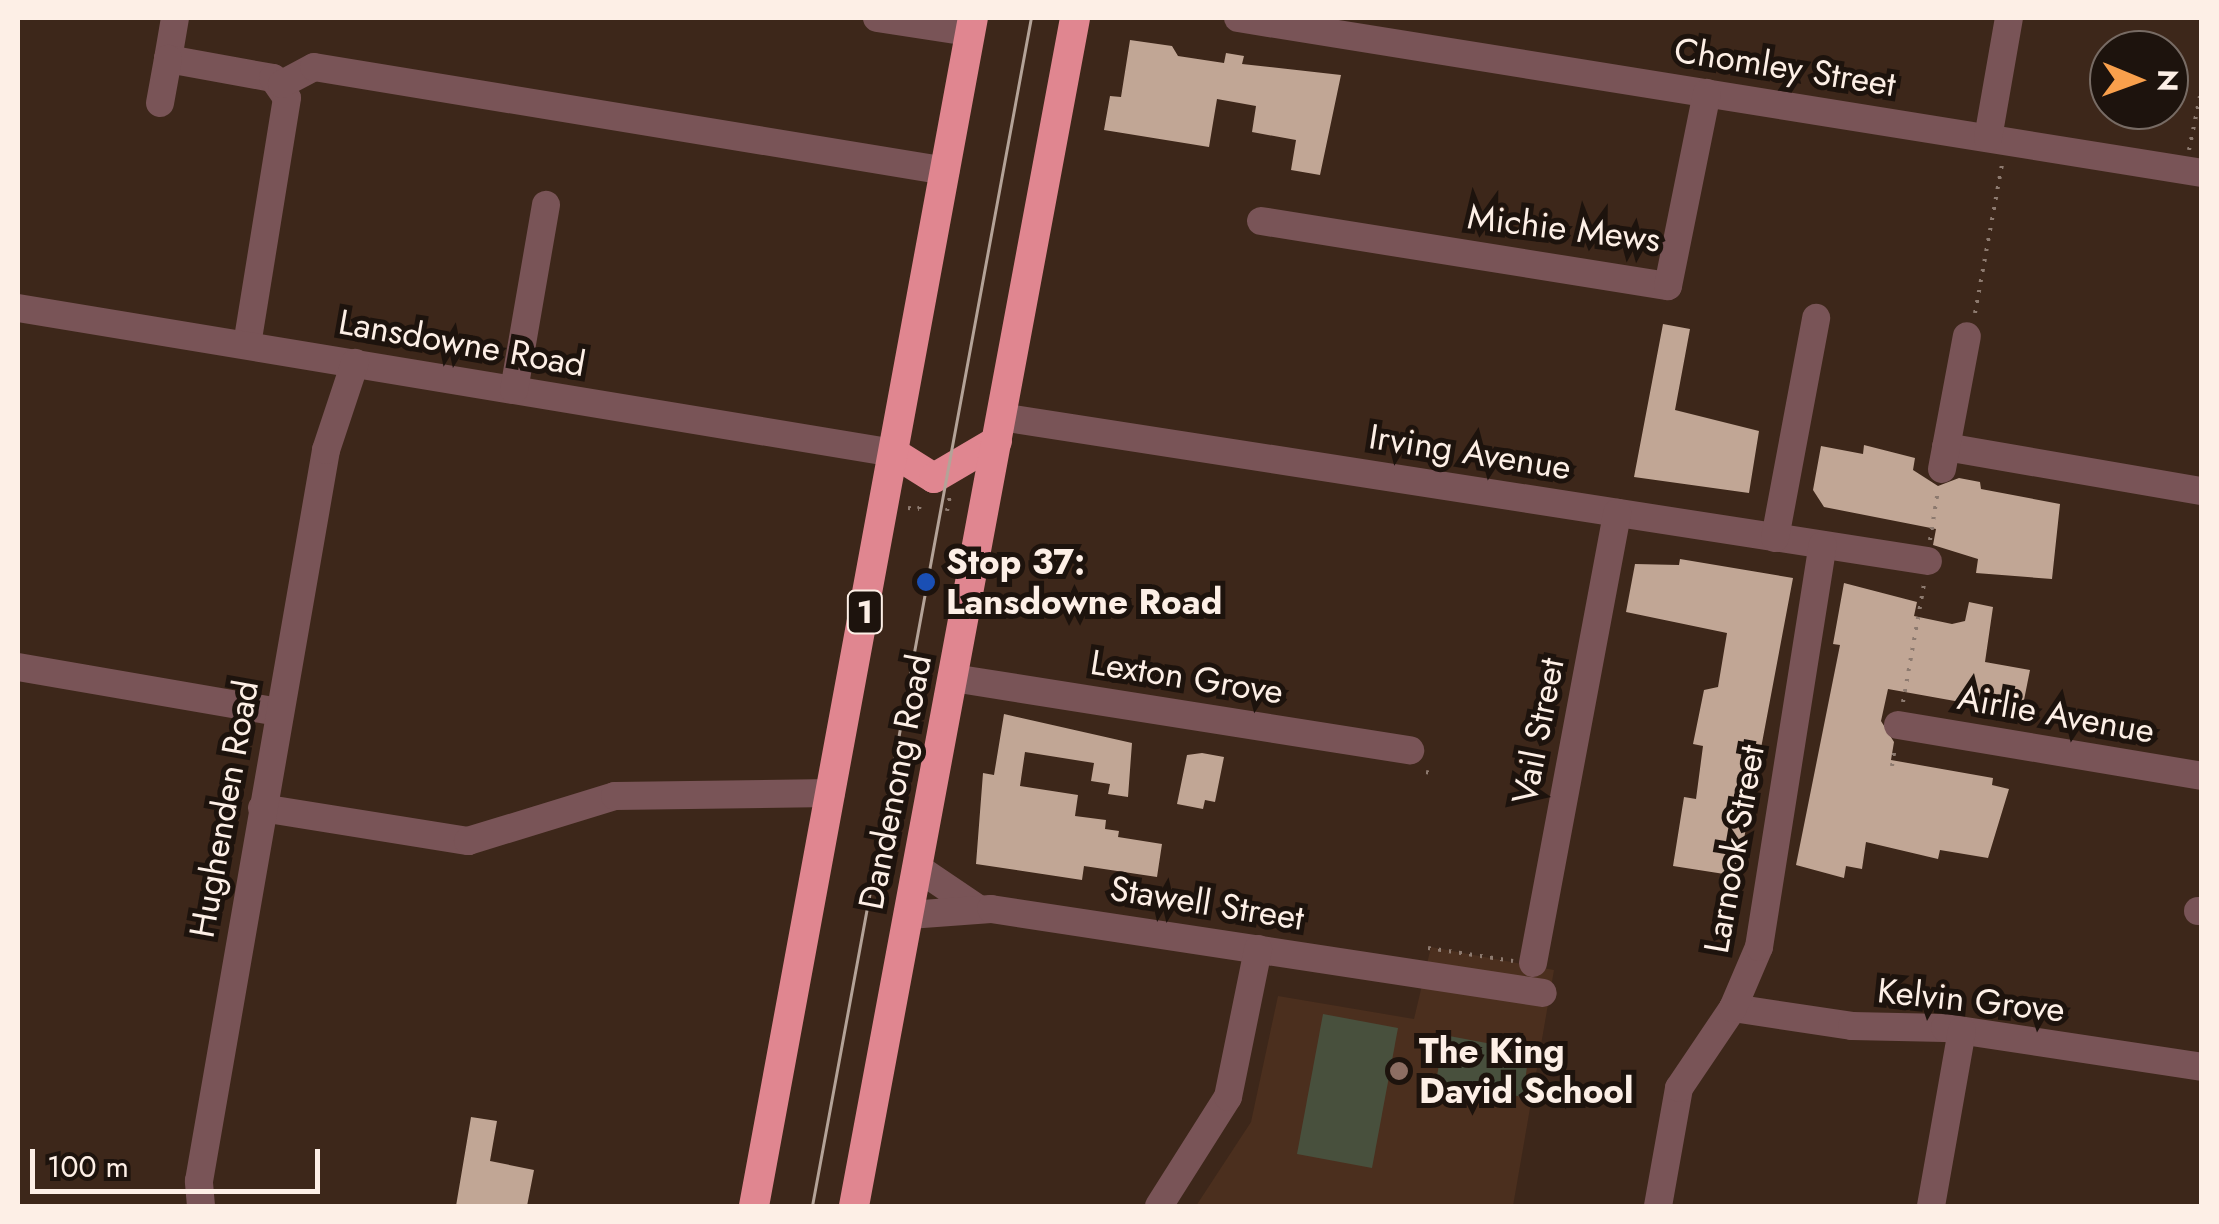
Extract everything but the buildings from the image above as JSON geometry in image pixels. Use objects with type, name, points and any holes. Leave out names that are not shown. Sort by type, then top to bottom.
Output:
[{"type":"highway","name":"Dandenong Road","points":[[854,1206],[1077,18]]},
{"type":"highway","name":"Dandenong Road","points":[[754,1206],[972,25]]},
{"type":"highway","points":[[894,452],[934,478],[999,429]]},
{"type":"street","points":[[160,103],[175,18]]},
{"type":"street","points":[[878,18],[972,25]]},
{"type":"street","name":"Chomley Street","points":[[1238,18],[1707,93],[1996,145],[2195,165]]},
{"type":"street","points":[[1996,145],[2010,18]]},
{"type":"street","points":[[168,59],[282,84],[314,67],[946,171]]},
{"type":"street","points":[[247,345],[286,104],[282,84]]},
{"type":"street","name":"Michie Mews","points":[[1261,221],[1668,286],[1707,93]]},
{"type":"street","points":[[514,390],[546,205]]},
{"type":"street","name":"Lansdowne Road","points":[[18,308],[894,452]]},
{"type":"street","points":[[1776,538],[1816,318]]},
{"type":"street","points":[[1967,336],[1944,458],[2202,491]]},
{"type":"street","name":"Hughenden Road","points":[[195,1198],[342,361]]},
{"type":"street","name":"Irving Avenue","points":[[999,429],[1618,513],[1928,561]]},
{"type":"street","name":"Vail Street","points":[[1533,964],[1618,513]]},
{"type":"street","name":"Larnook Street","points":[[1658,1206],[1680,1088],[1734,1008],[1759,947],[1822,545]]},
{"type":"street","points":[[18,668],[279,712]]},
{"type":"street","name":"Lexton Grove","points":[[953,678],[1418,761]]},
{"type":"street","name":"Airlie Avenue","points":[[1898,726],[2202,776]]},
{"type":"street","points":[[262,808],[468,841],[614,796],[831,794]]},
{"type":"street","name":"Stawell Street","points":[[918,868],[977,908]]},
{"type":"street","name":"Stawell Street","points":[[909,914],[977,908],[1258,949],[1427,961],[1542,993]]},
{"type":"street","points":[[1159,1206],[1228,1097],[1258,949]]},
{"type":"street","name":"Kelvin Grove","points":[[1734,1008],[1829,1024],[1962,1031],[2202,1067]]},
{"type":"street","points":[[1931,1206],[1962,1031]]},
{"type":"path","points":[[2195,165],[2202,86]]},
{"type":"path","points":[[1967,336],[1996,145]]},
{"type":"path","points":[[1892,766],[1944,458]]},
{"type":"path","points":[[947,510],[950,495]]},
{"type":"path","points":[[903,507],[918,512],[928,496]]},
{"type":"path","points":[[1418,761],[1436,774]]},
{"type":"path","points":[[1427,961],[1533,964]]},
{"type":"shaded area","name":"The King David School","points":[[1431,947],[1554,970],[1513,1206],[1196,1206],[1251,1122],[1278,996],[1414,1019]]},
{"type":"green space","points":[[1323,1014],[1398,1028],[1372,1168],[1297,1154]]},
{"type":"green space","points":[[1444,1035],[1529,1051],[1523,1097],[1436,1082]]},
{"type":"tram line","points":[[812,1206],[1031,18]]},
{"type":"place","name":"Stop 37: Lansdowne Road","points":[[926,582]]},
{"type":"place","name":"The King David School","points":[[1399,1071]]}]
